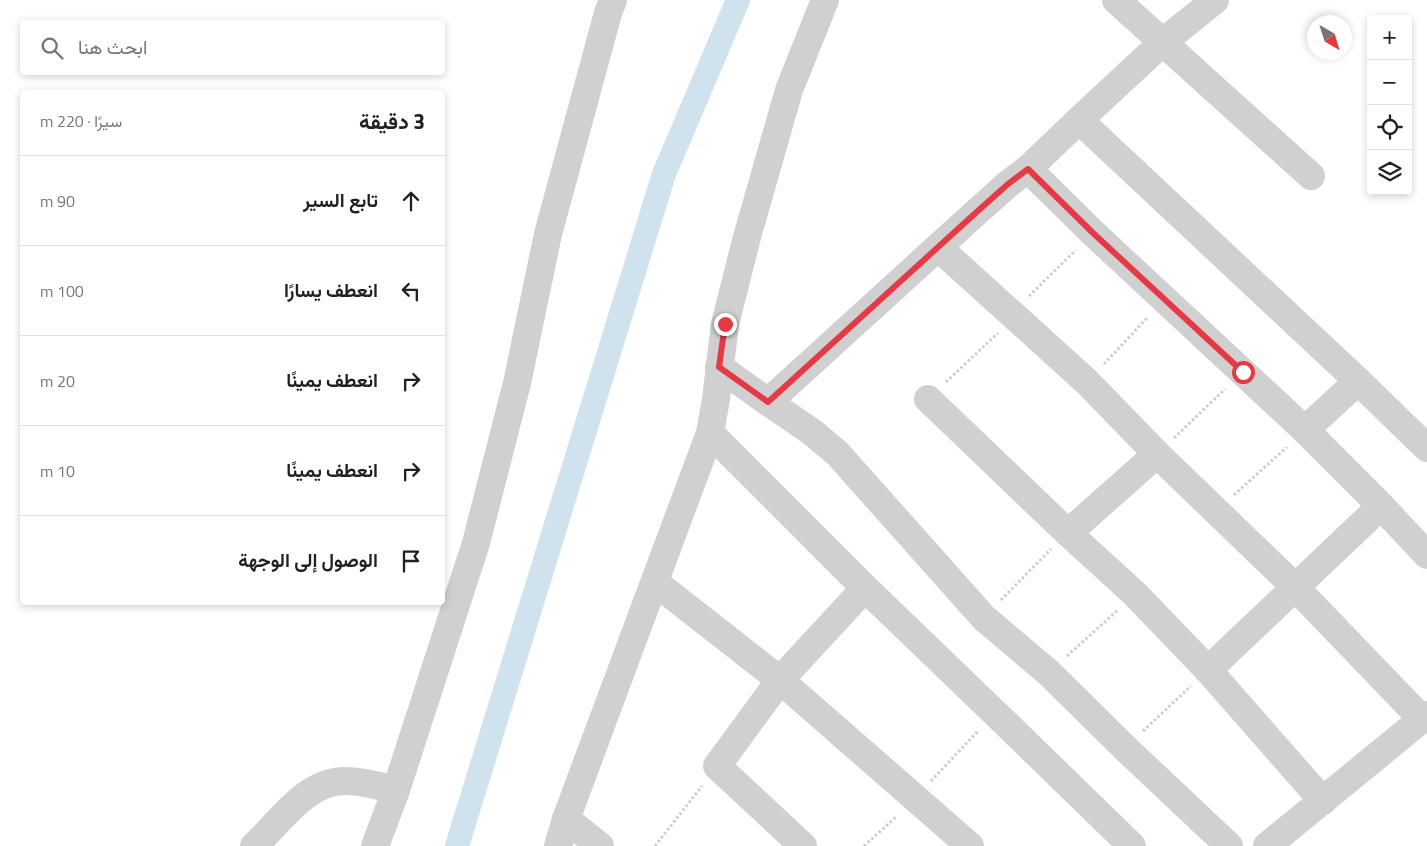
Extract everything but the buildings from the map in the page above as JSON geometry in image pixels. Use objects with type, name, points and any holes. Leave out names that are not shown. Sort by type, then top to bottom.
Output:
[{"type":"street","points":[[375,846],[396,790],[476,543],[517,383],[548,234],[613,0]]},
{"type":"street","points":[[558,846],[566,819],[656,583],[710,433],[725,324],[752,218],[789,90],[824,0]]},
{"type":"street","points":[[1116,0],[1311,176]]},
{"type":"street","points":[[768,402],[1008,184],[1028,169],[1163,42],[1215,0]]},
{"type":"street","points":[[1079,120],[1427,448]]},
{"type":"street","points":[[1028,169],[1164,300],[1306,430],[1427,555]]},
{"type":"street","points":[[939,248],[1087,382],[1157,454],[1296,586],[1425,717],[1267,846]]},
{"type":"street","points":[[719,367],[812,432],[838,454],[984,618],[1049,673],[1125,748],[1230,846]]},
{"type":"street","points":[[1306,430],[1358,381]]},
{"type":"street","points":[[928,399],[1068,533],[1135,594],[1208,670],[1323,801]]},
{"type":"street","points":[[710,433],[864,588],[1132,846]]},
{"type":"street","points":[[1068,533],[1157,454]]},
{"type":"street","points":[[1208,670],[1381,506]]},
{"type":"street","points":[[656,583],[780,680],[970,846]]},
{"type":"street","points":[[803,846],[717,766],[780,680],[864,588]]},
{"type":"street","points":[[254,846],[303,797],[326,784],[346,781],[396,790]]},
{"type":"street","points":[[566,819],[600,846]]},
{"type":"path","points":[[928,399],[1013,316],[1093,233]]},
{"type":"path","points":[[1087,382],[1164,300]]},
{"type":"path","points":[[1157,454],[1243,372]]},
{"type":"path","points":[[1217,512],[1306,430]]},
{"type":"path","points":[[984,618],[1068,533]]},
{"type":"path","points":[[1049,673],[1135,594]]},
{"type":"path","points":[[1125,748],[1208,670]]},
{"type":"path","points":[[864,846],[915,799],[995,713]]},
{"type":"path","points":[[655,846],[717,766]]},
{"type":"waterway","points":[[457,846],[664,174],[738,0]]},
{"type":"route","points":[[725,324],[719,367],[768,402],[970,218],[1028,169],[1093,233],[1243,372]]}]
